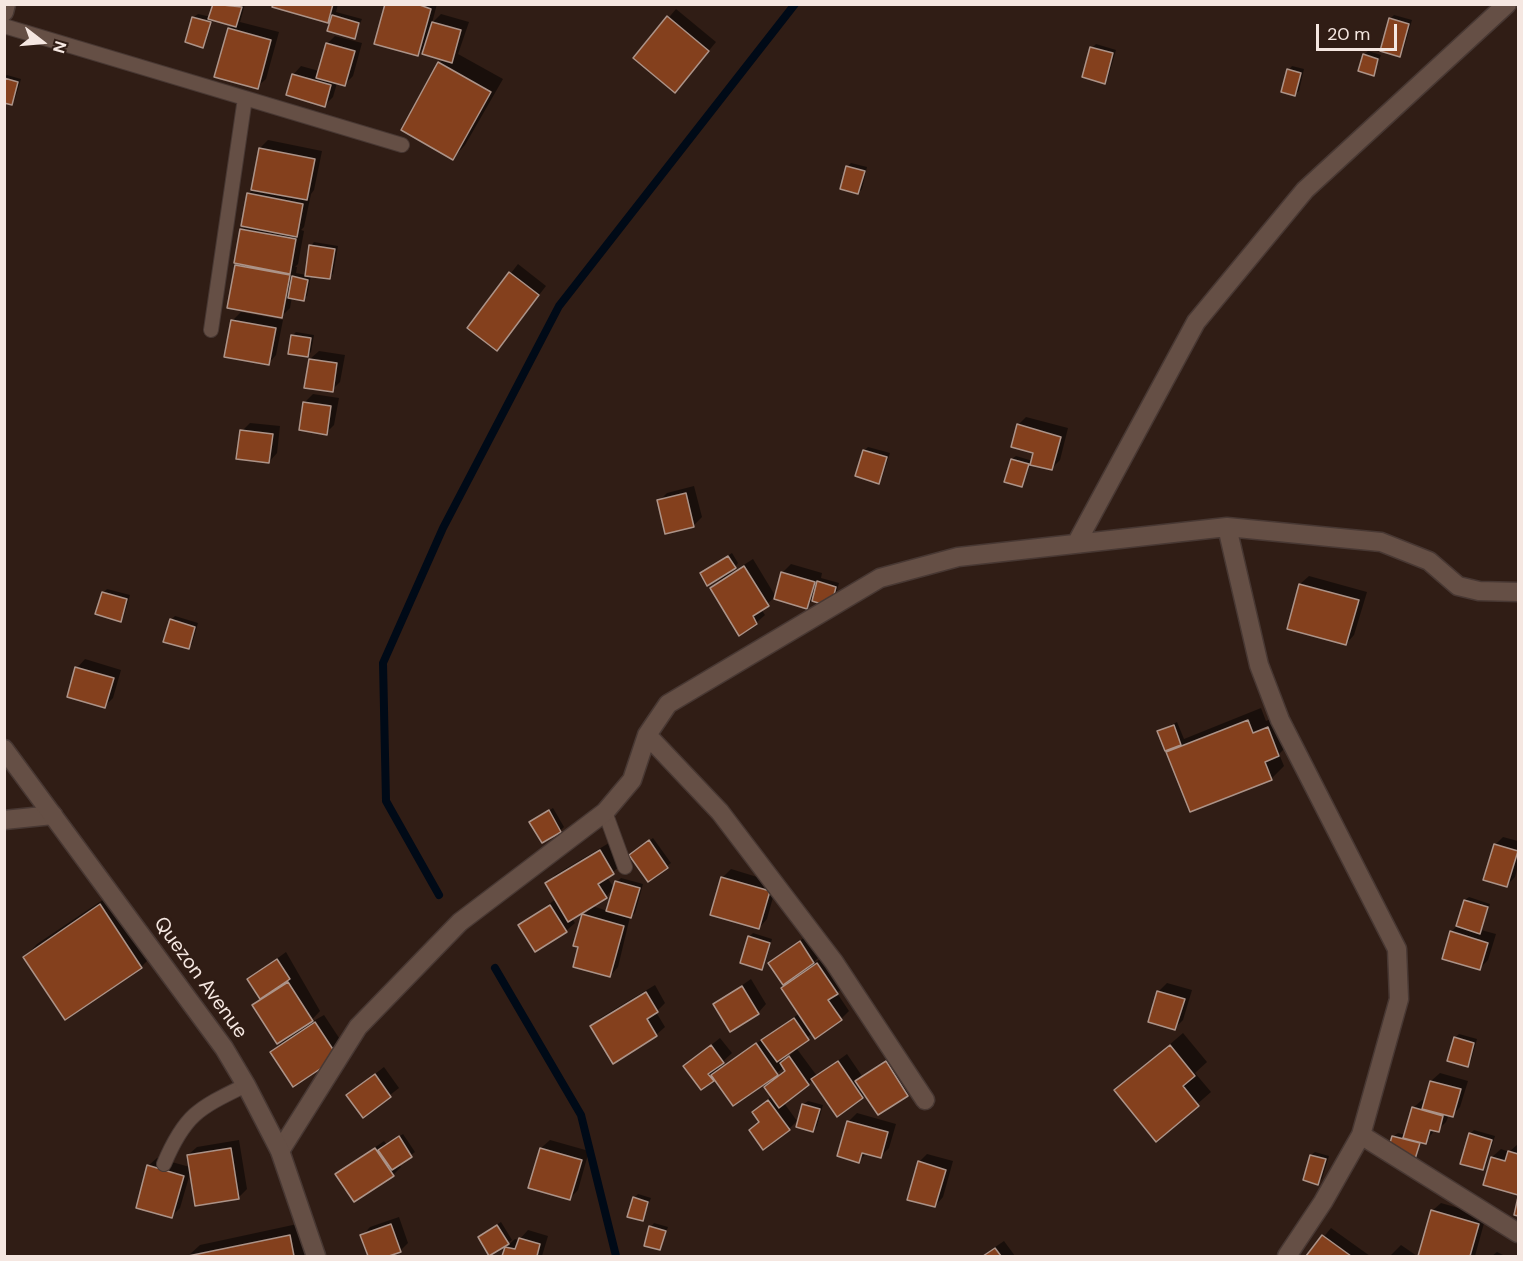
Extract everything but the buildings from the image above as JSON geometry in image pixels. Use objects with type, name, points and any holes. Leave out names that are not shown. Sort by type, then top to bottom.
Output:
[{"type":"street","points":[[4,12],[6,4]]},
{"type":"street","points":[[1076,544],[1196,322],[1305,190],[1507,4]]},
{"type":"street","points":[[1227,528],[1259,665],[1280,720],[1397,949],[1399,999],[1361,1135],[1323,1202],[1287,1257]]},
{"type":"street","points":[[280,1151],[358,1028],[460,922],[605,812],[632,780],[647,735],[668,704],[880,578],[958,557],[1227,528],[1381,542],[1429,561],[1458,586],[1479,591],[1518,592]]},
{"type":"street","points":[[647,735],[720,812],[834,962],[925,1100]]},
{"type":"street","name":"Quezon Avenue","points":[[4,749],[224,1048],[280,1151],[316,1257]]},
{"type":"street","points":[[4,820],[53,815]]},
{"type":"street","points":[[1361,1135],[1518,1233]]},
{"type":"lane","points":[[4,26],[402,145]]},
{"type":"lane","points":[[211,330],[245,98]]},
{"type":"lane","points":[[605,812],[625,867]]},
{"type":"lane","points":[[164,1164],[176,1135],[189,1118],[208,1104],[246,1085]]},
{"type":"waterway","points":[[439,895],[386,801],[383,663],[443,528],[559,306],[795,4]]},
{"type":"waterway","points":[[495,968],[581,1115],[616,1256]]}]
